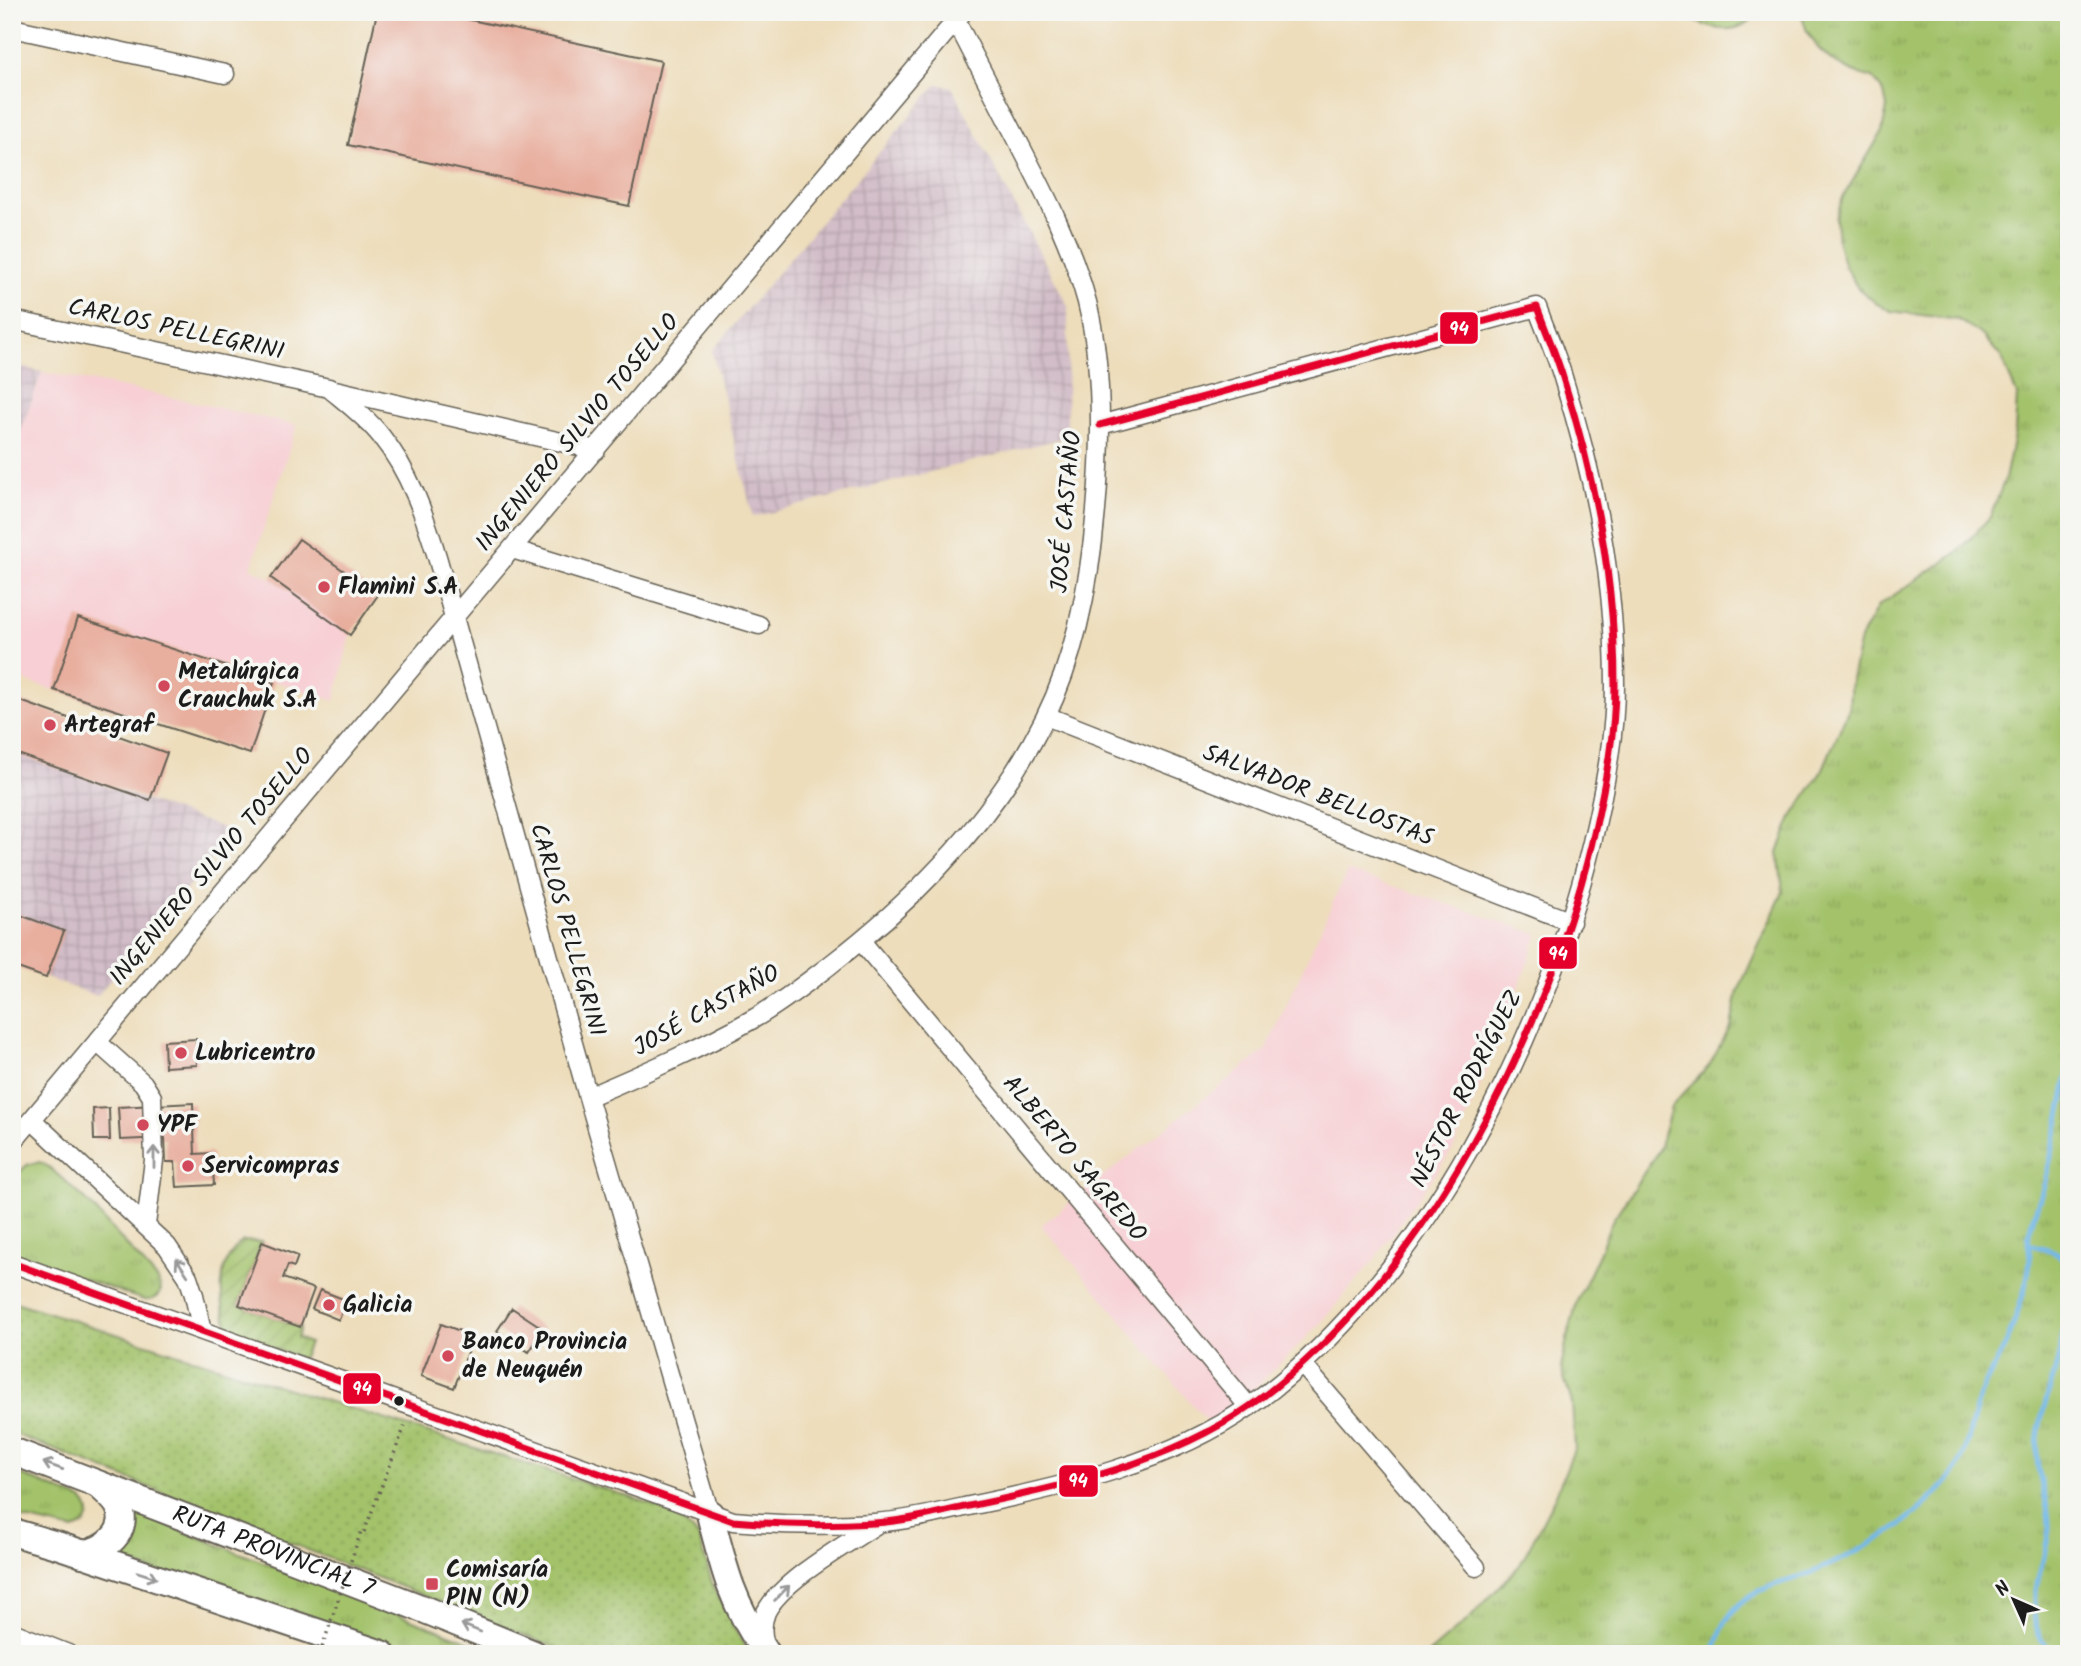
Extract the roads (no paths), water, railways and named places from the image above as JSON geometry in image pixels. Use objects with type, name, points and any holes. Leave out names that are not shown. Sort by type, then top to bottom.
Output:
[{"type":"highway","name":"RUTA PROVINCIAL 7","points":[[12,1451],[534,1654]]},
{"type":"highway","points":[[82,1554],[101,1549],[110,1543],[116,1536],[121,1519],[118,1505],[95,1482]]},
{"type":"highway","points":[[709,1514],[730,1589],[747,1623],[768,1654]]},
{"type":"highway","points":[[12,1532],[382,1654]]},
{"type":"street","name":"JOSÉ CASTAÑO","points":[[588,1097],[649,1071],[754,1018],[807,983],[861,942],[909,898],[956,849],[1002,789],[1046,716],[1062,677],[1082,613],[1093,544],[1100,425],[1097,362],[1087,304],[1070,248],[960,17]]},
{"type":"street","name":"INGENIERO SILVIO TOSELLO","points":[[12,1143],[960,17]]},
{"type":"street","points":[[12,28],[225,74]]},
{"type":"street","name":"NÉSTOR RODRÍGUEZ","points":[[12,1264],[733,1521],[878,1523],[1007,1498],[1121,1467],[1191,1440],[1249,1407],[1302,1364],[1346,1320],[1390,1268],[1436,1203],[1480,1128],[1517,1056],[1548,984],[1571,922],[1609,769],[1615,688],[1612,613],[1602,541],[1587,464],[1564,380],[1537,307],[1100,425]]},
{"type":"street","name":"CARLOS PELLEGRINI","points":[[12,320],[329,388],[596,450]]},
{"type":"street","name":"CARLOS PELLEGRINI","points":[[329,388],[381,436],[400,463],[427,524],[588,1097],[709,1514]]},
{"type":"street","points":[[512,549],[759,625]]},
{"type":"street","name":"SALVADOR BELLOSTAS","points":[[1046,716],[1571,922]]},
{"type":"street","name":"ALBERTO SAGREDO","points":[[861,942],[1249,1407]]},
{"type":"street","points":[[97,1042],[143,1083],[152,1097],[154,1160],[146,1225]]},
{"type":"street","points":[[32,1119],[167,1246],[188,1277],[202,1331]]},
{"type":"street","points":[[1302,1364],[1476,1567]]},
{"type":"street","name":"NÉSTOR RODRÍGUEZ","points":[[768,1654],[762,1623],[775,1599],[804,1574],[878,1523]]},
{"type":"street","points":[[12,1632],[68,1654]]},
{"type":"waterway","points":[[1714,1654],[1727,1620],[1735,1608],[1748,1597],[1829,1565],[1869,1545],[1924,1506],[1959,1465],[1981,1393],[2006,1343],[2022,1298],[2030,1259],[2029,1233],[2045,1182],[2069,1068]]},
{"type":"waterway","points":[[2028,1244],[2058,1254],[2069,1271]]},
{"type":"waterway","points":[[2046,1646],[2039,1634],[2034,1607],[2049,1527],[2037,1462],[2038,1442],[2069,1301]]},
{"type":"place","name":"Flamini S.A","points":[[324,587]]},
{"type":"place","name":"Metalúrgica Crauchuk S.A","points":[[164,686]]},
{"type":"place","name":"Artegraf","points":[[50,725]]},
{"type":"place","name":"Lubricentro","points":[[181,1053]]},
{"type":"place","name":"YPF","points":[[143,1125]]},
{"type":"place","name":"Servicompras","points":[[188,1166]]},
{"type":"place","name":"Galicia","points":[[329,1305]]},
{"type":"place","name":"Banco Provincia de Neuquén","points":[[448,1356]]},
{"type":"place","name":"Comisaría PIN (N)","points":[[432,1584]]}]
